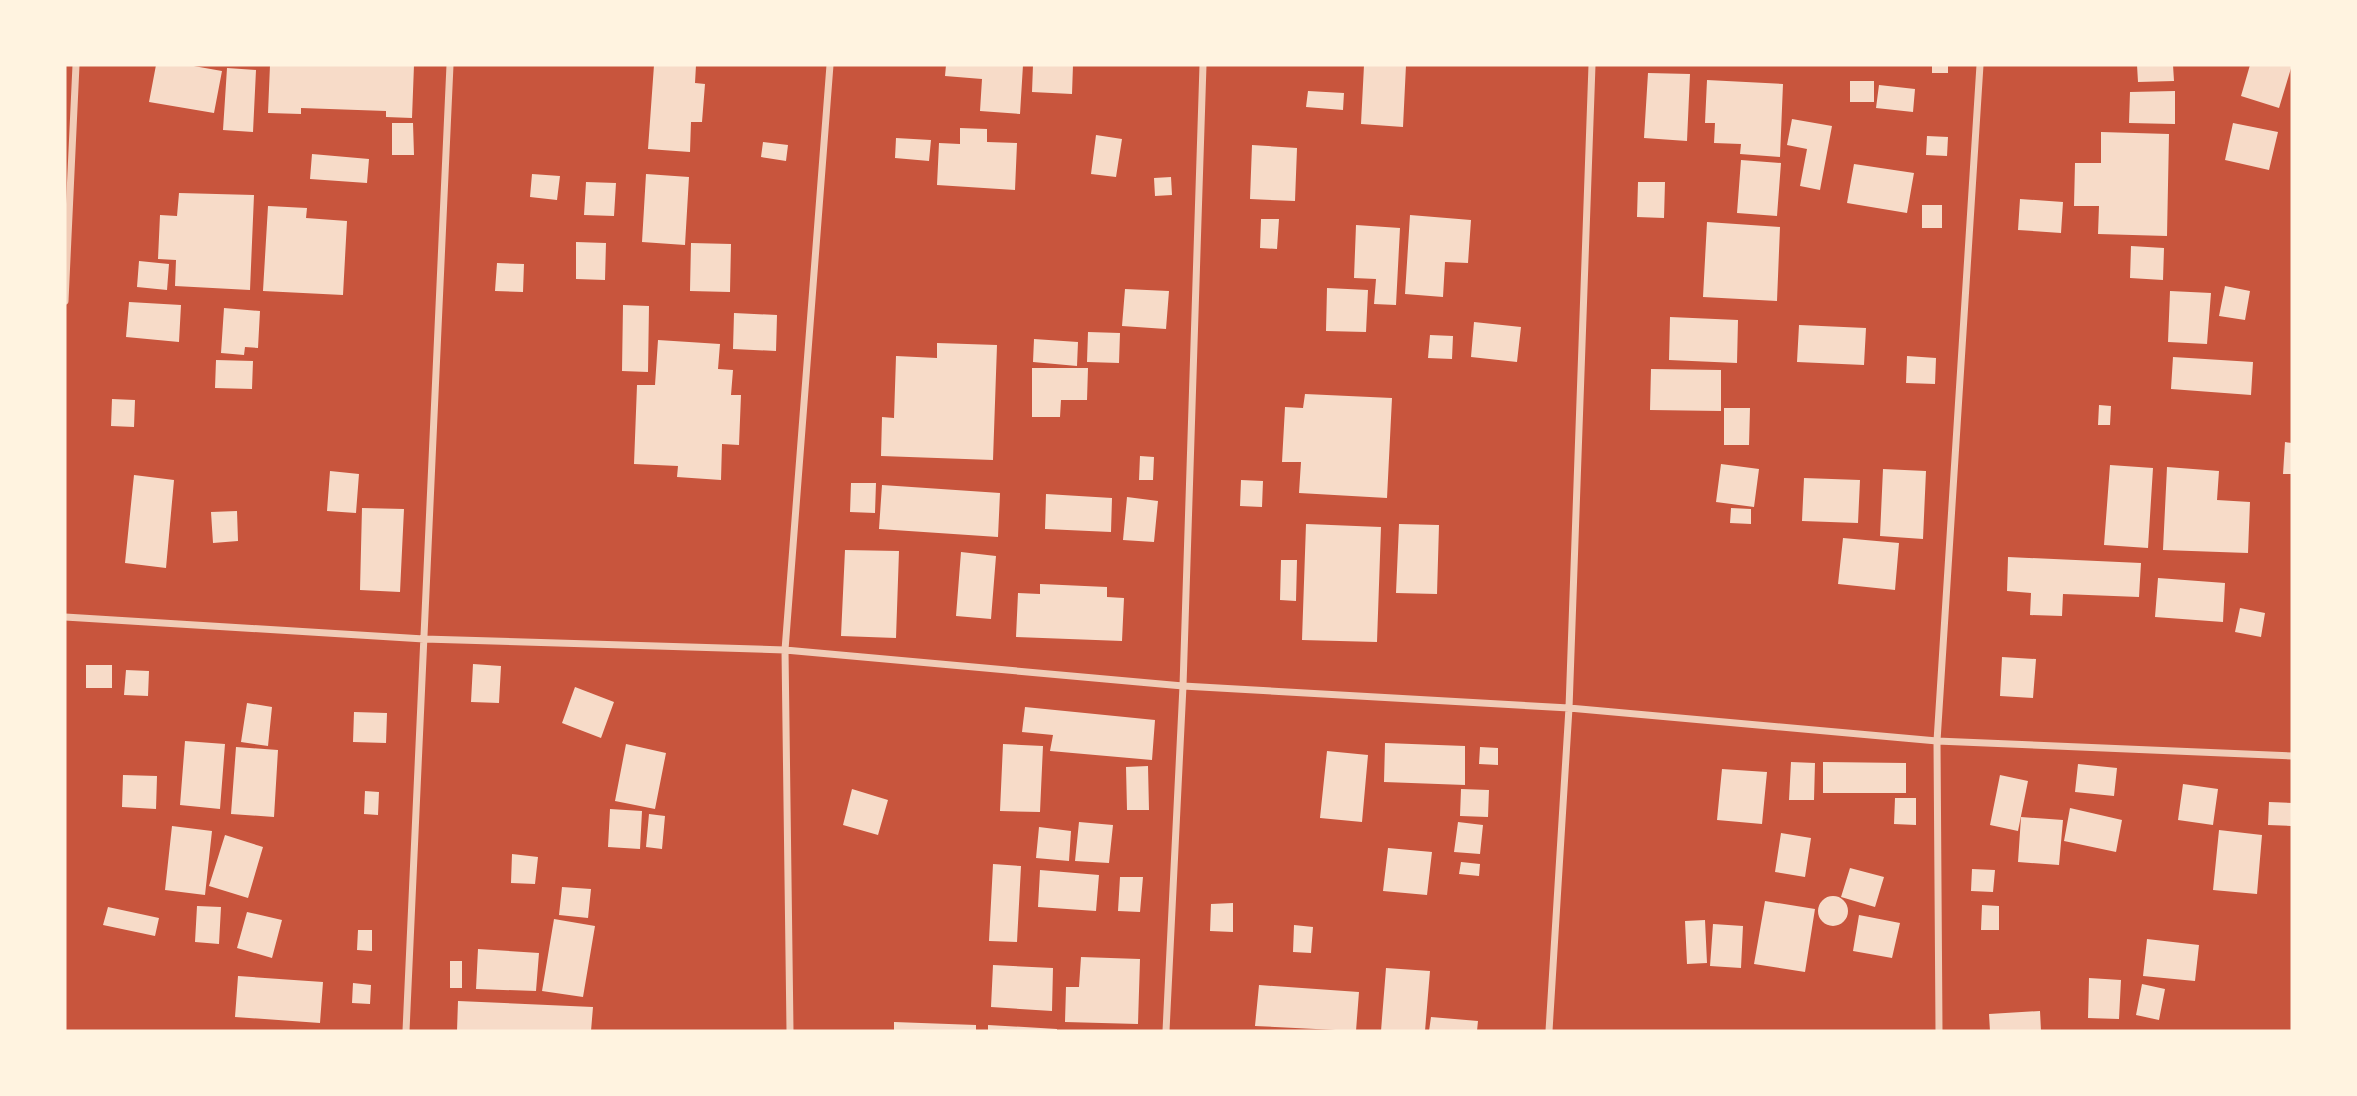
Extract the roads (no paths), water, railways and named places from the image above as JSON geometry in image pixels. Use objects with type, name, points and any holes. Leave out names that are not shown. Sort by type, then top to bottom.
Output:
[{"type":"street","points":[[65,301],[76,65]]},
{"type":"street","points":[[406,1031],[450,65]]},
{"type":"street","points":[[790,1031],[785,650],[830,65]]},
{"type":"street","points":[[1166,1031],[1183,687],[1203,65]]},
{"type":"street","points":[[1549,1031],[1569,708],[1592,65]]},
{"type":"street","points":[[1939,1031],[1937,741],[1980,65]]},
{"type":"street","points":[[65,617],[424,639],[785,650],[1183,687],[1569,708],[1937,741],[2292,756]]}]
